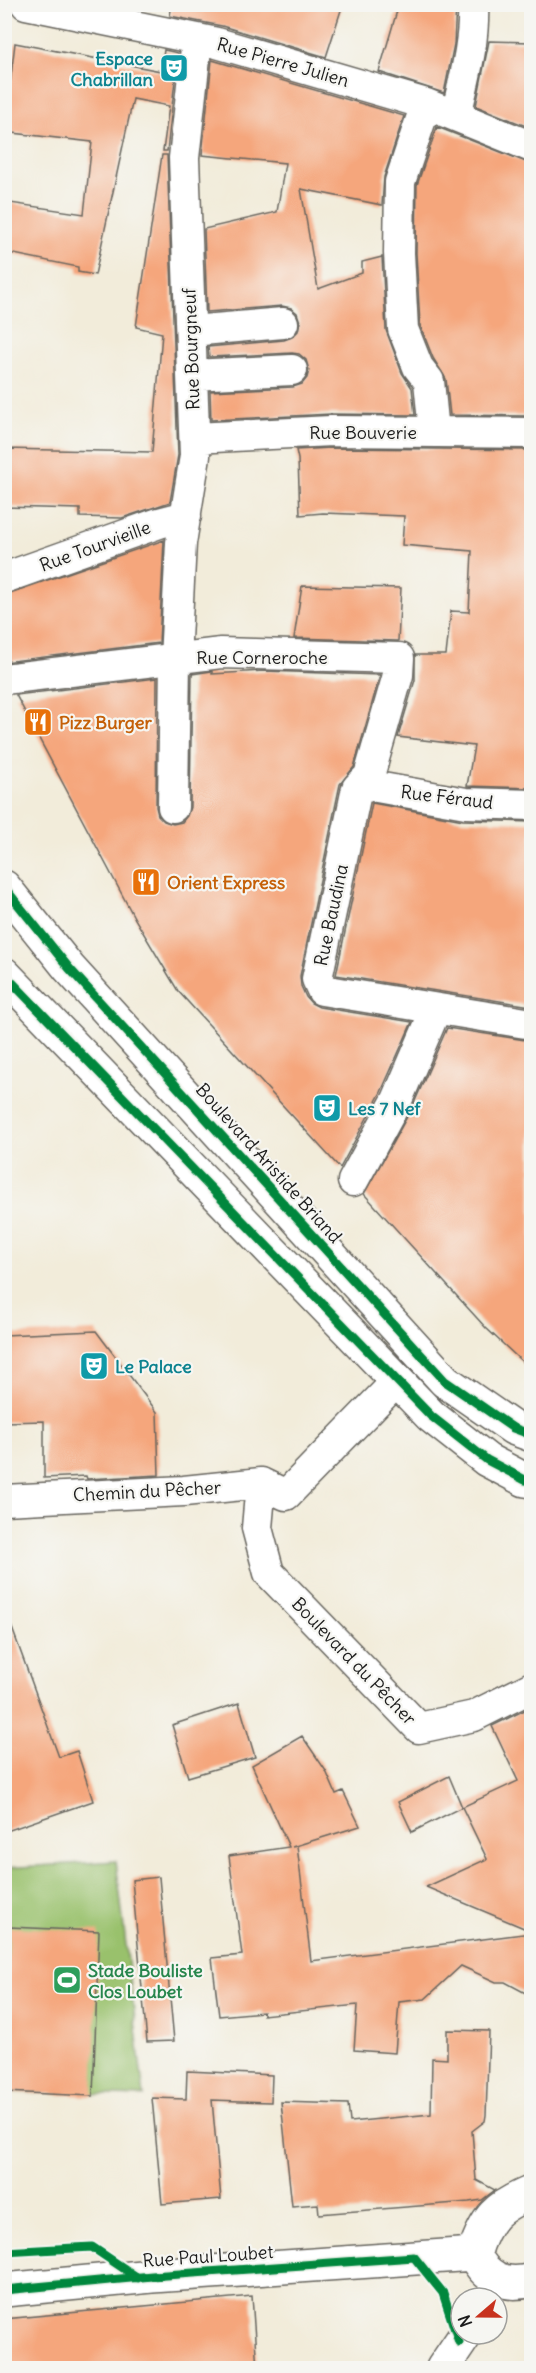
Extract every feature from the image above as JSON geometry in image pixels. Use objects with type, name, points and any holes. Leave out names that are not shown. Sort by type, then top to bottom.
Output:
[{"type":"main road","name":"Boulevard Aristide Briand","points":[[4,887],[69,968],[445,1381],[513,1428],[531,1436]]},
{"type":"main road","points":[[10,991],[431,1416],[487,1460],[531,1481]]},
{"type":"main road","points":[[512,2287],[490,2276],[481,2268],[474,2254],[482,2230],[497,2210],[531,2192]]},
{"type":"main road","name":"Rue Paul Loubet","points":[[4,2290],[152,2276],[474,2254]]},
{"type":"main road","points":[[443,2368],[458,2346]]},
{"type":"street","points":[[456,116],[474,21],[473,4]]},
{"type":"street","name":"Rue Pierre Julien","points":[[41,6],[197,39],[426,104],[531,147]]},
{"type":"street","name":"Rue Bourgneuf","points":[[173,807],[174,659],[182,543],[195,456],[184,158],[197,39]]},
{"type":"street","points":[[426,104],[400,182],[399,253],[404,329],[418,367],[429,381],[434,432]]},
{"type":"street","points":[[191,331],[283,323]]},
{"type":"street","points":[[192,375],[292,370]]},
{"type":"street","name":"Rue Bouverie","points":[[195,438],[331,431],[531,433]]},
{"type":"street","name":"Rue Tourvieille","points":[[4,578],[159,523],[186,516]]},
{"type":"street","name":"Rue Corneroche","points":[[4,679],[221,653],[399,658],[398,675],[369,776]]},
{"type":"street","name":"Rue Féraud","points":[[369,776],[377,787],[466,803],[531,805]]},
{"type":"street","name":"Rue Baudina","points":[[369,776],[357,788],[317,980],[322,990],[531,1024]]},
{"type":"street","points":[[353,1181],[397,1100],[436,1009]]},
{"type":"street","points":[[274,1489],[397,1382]]},
{"type":"street","name":"Chemin du Pêcher","points":[[4,1500],[274,1489]]},
{"type":"street","name":"Boulevard du Pêcher","points":[[274,1489],[257,1528],[269,1573],[419,1728],[474,1716],[531,1687]]},
{"type":"green space","name":"Stade Bouliste Clos Loubet","points":[[116,1861],[144,2096],[5,2092],[5,1868]]},
{"type":"building","points":[[172,4],[343,4],[326,57],[222,26],[170,16]]},
{"type":"building","points":[[399,4],[456,4],[454,44],[444,93],[379,72]]},
{"type":"building","points":[[489,41],[531,42],[531,128],[476,106]]},
{"type":"building","points":[[15,43],[161,71],[164,50],[178,53],[167,151],[163,151],[169,106],[133,99],[95,275],[78,272],[78,267],[4,252],[4,202],[84,214],[92,142],[4,132],[4,101],[8,101]]},
{"type":"building","points":[[212,60],[404,116],[384,177],[382,205],[301,189],[318,289],[362,273],[362,262],[382,257],[386,330],[402,373],[412,388],[415,415],[331,414],[211,420],[210,391],[293,387],[302,384],[309,370],[306,360],[299,354],[292,353],[209,357],[208,347],[284,340],[292,337],[298,331],[300,322],[297,313],[291,308],[282,306],[207,312],[204,229],[277,212],[285,163],[202,155]]},
{"type":"building","points":[[437,127],[531,164],[531,416],[450,415],[446,379],[433,358],[420,325],[416,253],[417,185]]},
{"type":"building","points":[[162,155],[167,155],[178,455],[170,502],[122,518],[80,517],[80,509],[4,507],[4,449],[152,452],[162,333],[136,327]]},
{"type":"building","points":[[331,448],[531,450],[531,788],[467,786],[474,746],[398,737],[415,680],[415,655],[446,655],[451,611],[469,612],[472,551],[402,545],[404,516],[323,513],[300,515],[296,450]]},
{"type":"building","points":[[164,540],[159,643],[4,662],[4,595]]},
{"type":"building","points":[[302,586],[401,588],[398,641],[294,638]]},
{"type":"building","points":[[212,671],[212,674],[264,671],[380,675],[354,767],[340,784],[300,976],[306,997],[319,1007],[412,1022],[381,1092],[340,1168],[178,991],[135,919],[16,695],[157,678],[156,807],[158,815],[164,821],[173,824],[182,822],[190,807],[192,674]]},
{"type":"building","points":[[372,803],[463,820],[531,822],[531,1006],[336,975]]},
{"type":"building","points":[[447,1028],[531,1041],[531,1370],[486,1328],[364,1194],[412,1108]]},
{"type":"building","points":[[96,1331],[157,1412],[159,1475],[87,1479],[86,1476],[44,1478],[44,1421],[4,1422],[4,1335]]},
{"type":"building","points":[[4,1617],[8,1617],[59,1757],[77,1751],[93,1801],[4,1832]]},
{"type":"building","points":[[239,1703],[255,1757],[188,1777],[172,1725]]},
{"type":"building","points":[[531,1707],[531,1931],[426,1887],[487,1859],[462,1807],[518,1781],[492,1726]]},
{"type":"building","points":[[302,1736],[326,1771],[336,1794],[343,1791],[360,1826],[292,1847],[297,1846],[311,1961],[531,1933],[531,1996],[505,1982],[496,1982],[461,1966],[425,1999],[399,2002],[395,2053],[354,2050],[357,2005],[263,2015],[263,2012],[219,2016],[212,1958],[242,1955],[229,1856],[289,1847],[252,1765]]},
{"type":"building","points":[[449,1776],[462,1807],[412,1832],[398,1802]]},
{"type":"building","points":[[159,1877],[174,2041],[147,2042],[132,1880]]},
{"type":"building","points":[[9,1927],[99,1931],[93,2096],[4,2092]]},
{"type":"building","points":[[447,2030],[489,2031],[485,2121],[472,2131],[476,2180],[495,2190],[482,2200],[469,2202],[319,2214],[318,2204],[292,2206],[281,2102],[348,2104],[350,2122],[431,2114],[432,2058],[447,2059]]},
{"type":"building","points":[[187,2071],[272,2075],[271,2102],[212,2100],[221,2199],[162,2204],[152,2098],[186,2099]]},
{"type":"building","points":[[252,2296],[257,2368],[4,2368],[4,2319]]},
{"type":"cycle path","points":[[4,887],[69,968],[445,1381],[513,1428],[532,1435]]},
{"type":"cycle path","points":[[4,974],[431,1416],[487,1460],[525,1480],[532,1481]]},
{"type":"cycle path","points":[[4,2252],[92,2247],[138,2278]]},
{"type":"cycle path","points":[[4,2290],[152,2276],[414,2257],[443,2293],[449,2311]]},
{"type":"place","name":"Espace Chabrillan","points":[[174,68]]},
{"type":"place","name":"Pizz Burger","points":[[38,722]]},
{"type":"place","name":"Orient Express","points":[[146,882]]},
{"type":"place","name":"Les 7 Nef","points":[[327,1108]]},
{"type":"place","name":"Le Palace","points":[[94,1366]]},
{"type":"place","name":"Stade Bouliste Clos Loubet","points":[[67,1980]]}]
